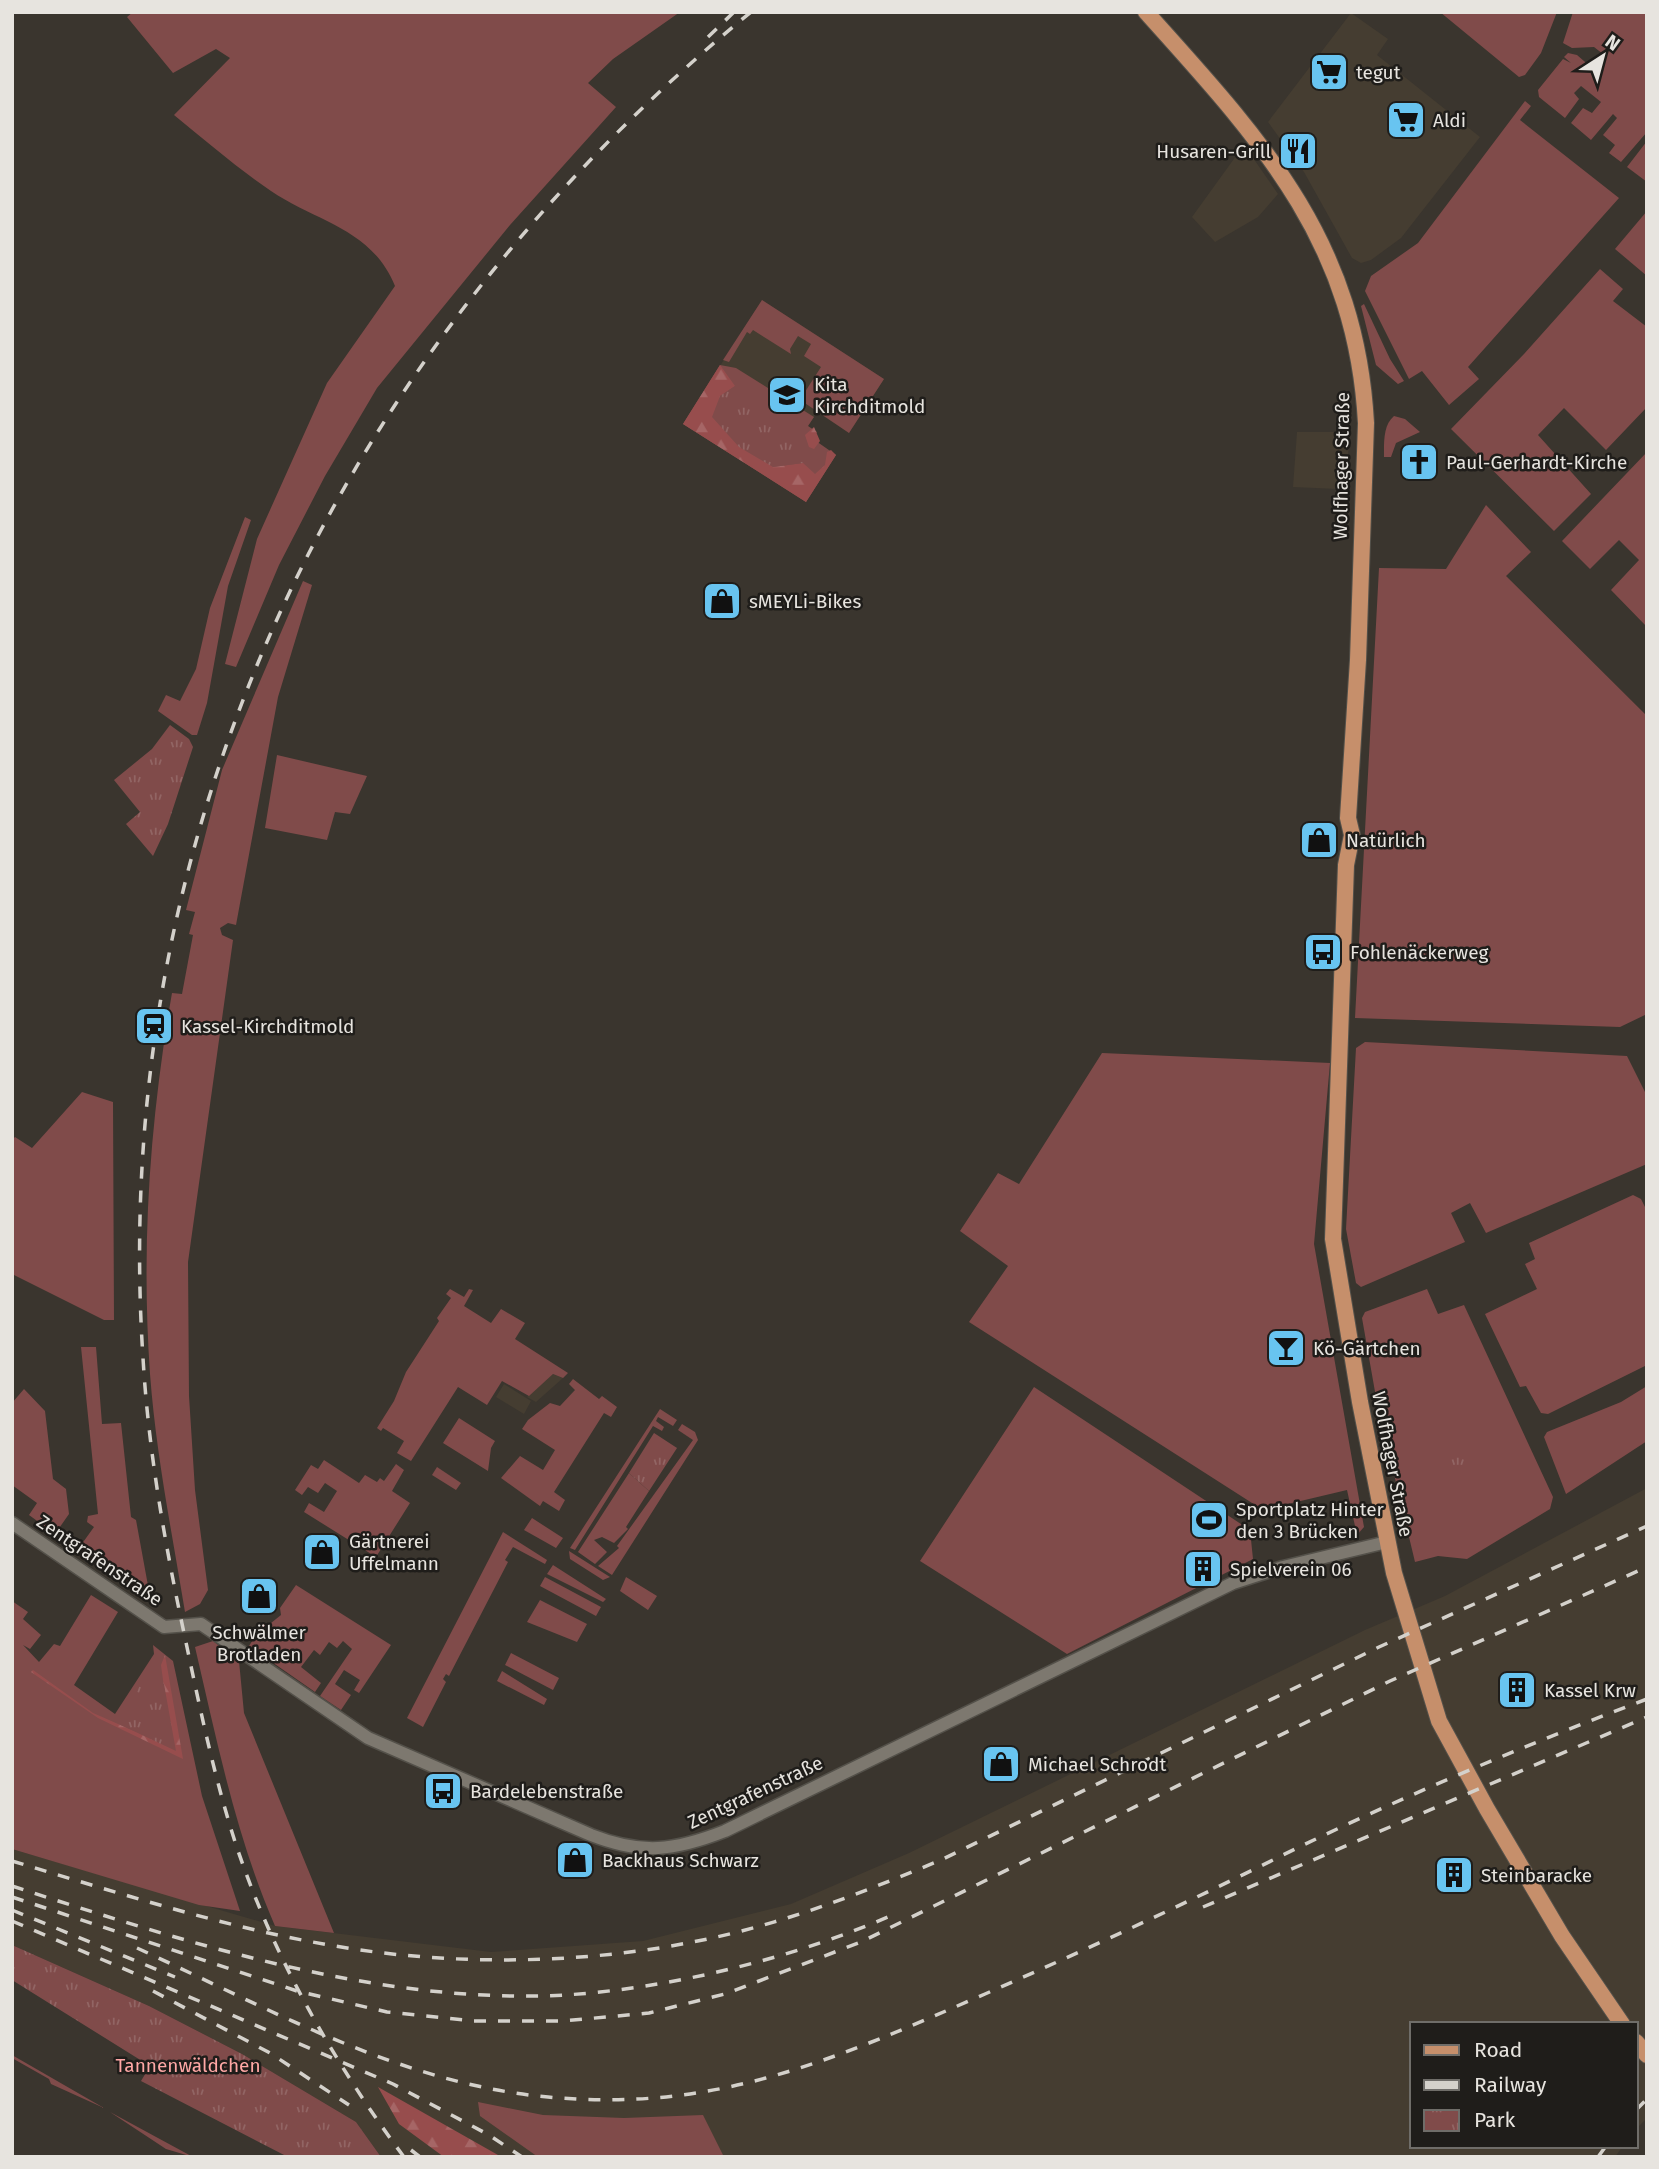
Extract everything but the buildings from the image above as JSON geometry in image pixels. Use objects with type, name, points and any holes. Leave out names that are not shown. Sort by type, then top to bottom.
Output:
[{"type":"main road","name":"Wolfhager Straße","points":[[1146,12],[1210,83],[1284,176],[1327,252],[1349,311],[1364,390],[1366,423],[1358,660],[1348,818],[1352,835],[1347,855],[1333,1239],[1387,1542],[1407,1625],[1439,1721],[1562,1936],[1621,2022]]},
{"type":"street","name":"Zentgrafenstraße","points":[[12,1523],[164,1627],[201,1625],[213,1632],[311,1702],[368,1738],[599,1838],[622,1846],[651,1850],[687,1844],[725,1831],[1233,1583],[1283,1567],[1387,1542]]},
{"type":"shaded area","points":[[1351,13],[1388,39],[1377,55],[1480,137],[1401,238],[1371,260],[1361,263],[1352,258],[1304,172],[1268,122]]},
{"type":"shaded area","points":[[1244,145],[1278,194],[1258,217],[1215,242],[1192,217]]},
{"type":"shaded area","name":"Kita Kirchditmold","points":[[762,300],[884,379],[849,433],[817,412],[808,426],[817,432],[813,439],[836,455],[806,502],[683,424]]},
{"type":"shaded area","points":[[1297,432],[1350,432],[1346,479],[1338,489],[1293,487]]},
{"type":"shaded area","points":[[553,1374],[563,1378],[536,1402],[527,1397]]},
{"type":"shaded area","points":[[504,1384],[531,1401],[524,1414],[496,1397]]},
{"type":"shaded area","points":[[1647,1488],[1647,2118],[1638,2127],[1638,2022],[1410,2022],[1410,2148],[1622,2148],[1615,2157],[381,2157],[356,2122],[242,2054],[149,2006],[12,1945],[12,1849],[275,1926],[491,1952],[643,1941],[791,1904],[909,1853],[1365,1630],[1445,1596]]},
{"type":"green space","points":[[133,12],[680,12],[613,59],[588,83],[616,107],[510,225],[377,388],[325,476],[279,565],[236,667],[225,664],[257,539],[327,383],[395,286],[385,267],[358,239],[271,191],[174,115],[230,58],[216,49],[173,73],[127,17]]},
{"type":"green space","points":[[1440,12],[1557,12],[1541,53],[1525,75],[1519,77]]},
{"type":"green space","points":[[1573,12],[1647,12],[1647,132],[1621,162],[1609,153],[1615,145],[1603,135],[1617,118],[1613,114],[1591,140],[1571,123],[1583,108],[1592,113],[1601,102],[1581,86],[1574,93],[1579,99],[1565,118],[1539,97],[1538,90],[1563,59],[1571,63],[1564,57],[1568,53],[1577,55],[1592,68],[1603,54],[1594,47],[1572,48],[1563,43]]},
{"type":"green space","points":[[1525,101],[1531,106],[1520,120],[1619,198],[1468,367],[1479,379],[1449,405],[1422,371],[1409,379],[1365,291],[1371,276],[1418,243]]},
{"type":"green space","points":[[1647,141],[1647,182],[1627,167]]},
{"type":"green space","points":[[1647,211],[1647,276],[1615,249]]},
{"type":"green space","points":[[1600,269],[1623,289],[1613,301],[1647,327],[1647,407],[1606,450],[1564,408],[1538,435],[1591,494],[1554,531],[1451,429],[1524,354]]},
{"type":"green space","points":[[762,300],[884,379],[849,433],[787,391],[786,385],[803,395],[821,367],[804,356],[811,344],[798,336],[790,349],[791,354],[753,330],[750,334],[747,332],[729,362],[723,360]]},
{"type":"green space","points":[[1364,304],[1390,359],[1404,381],[1398,384],[1376,365],[1361,306]]},
{"type":"green space","points":[[720,365],[736,368],[814,417],[808,426],[817,432],[813,439],[836,455],[806,502],[683,424]]},
{"type":"green space","points":[[720,365],[735,386],[720,396],[773,467],[803,463],[815,474],[825,465],[827,452],[831,450],[836,455],[806,502],[683,424]]},
{"type":"green space","points":[[735,386],[761,399],[781,414],[795,435],[803,463],[773,467],[739,447],[712,417],[720,396]]},
{"type":"green space","points":[[1394,416],[1405,419],[1420,432],[1396,443],[1391,457],[1384,457],[1386,429]]},
{"type":"green space","points":[[814,427],[820,441],[814,449],[809,447],[805,435]]},
{"type":"green space","points":[[1647,452],[1647,627],[1611,590],[1639,560],[1619,540],[1590,569],[1562,541]]},
{"type":"green space","points":[[1486,505],[1531,552],[1506,576],[1647,716],[1647,1014],[1620,1027],[1355,1018],[1379,568],[1446,569]]},
{"type":"green space","points":[[245,517],[251,520],[228,586],[207,703],[197,735],[192,735],[158,711],[166,695],[180,701],[196,669],[210,608]]},
{"type":"green space","points":[[303,581],[312,585],[278,697],[236,925],[228,923],[220,928],[222,935],[233,940],[188,1262],[189,1396],[195,1490],[208,1590],[200,1604],[185,1612],[156,1434],[147,1326],[149,1183],[158,1088],[172,993],[182,994],[193,935],[189,934],[195,912],[186,910],[222,770]]},
{"type":"green space","points":[[170,725],[189,739],[193,747],[168,824],[153,856],[126,824],[140,812],[114,780],[152,749]]},
{"type":"green space","points":[[277,755],[367,776],[350,814],[335,812],[327,840],[265,828]]},
{"type":"green space","points":[[1365,1042],[1627,1056],[1647,1096],[1647,1164],[1486,1233],[1470,1203],[1451,1213],[1465,1242],[1361,1287],[1356,1283],[1346,1229],[1356,1048]]},
{"type":"green space","points":[[1102,1053],[1330,1063],[1314,1244],[1364,1527],[1357,1535],[1347,1490],[1263,1510],[969,1322],[1008,1266],[960,1231],[998,1173],[1019,1184]]},
{"type":"green space","points":[[82,1092],[113,1102],[114,1320],[104,1320],[12,1274],[12,1140],[15,1137],[32,1148]]},
{"type":"green space","points":[[1633,1195],[1641,1199],[1647,1211],[1647,1365],[1548,1414],[1541,1413],[1526,1386],[1520,1387],[1485,1314],[1537,1289],[1525,1264],[1535,1259],[1529,1243]]},
{"type":"green space","points":[[450,1289],[464,1297],[469,1289],[473,1290],[464,1306],[491,1323],[501,1309],[525,1323],[515,1339],[568,1373],[563,1378],[553,1374],[529,1396],[502,1381],[487,1405],[458,1387],[411,1461],[397,1453],[404,1441],[383,1428],[381,1431],[377,1428],[394,1401],[406,1372],[439,1321],[437,1318],[451,1298],[446,1294]]},
{"type":"green space","points":[[1427,1289],[1438,1314],[1464,1305],[1553,1497],[1550,1509],[1467,1559],[1438,1556],[1415,1562],[1377,1403],[1362,1318],[1365,1312]]},
{"type":"green space","points":[[81,1347],[96,1347],[102,1424],[121,1423],[131,1517],[136,1520],[151,1602],[76,1552],[94,1527],[87,1522],[88,1516],[98,1514]]},
{"type":"green space","points":[[573,1379],[599,1399],[602,1396],[617,1407],[611,1417],[604,1413],[554,1492],[565,1500],[559,1511],[543,1501],[540,1506],[501,1478],[520,1456],[543,1470],[555,1450],[522,1429],[528,1420],[550,1403],[560,1406],[575,1390],[569,1384]]},
{"type":"green space","points":[[1647,1386],[1647,1441],[1566,1494],[1544,1437],[1547,1432],[1621,1402]]},
{"type":"green space","points":[[1034,1387],[1250,1530],[1253,1559],[1067,1654],[920,1561]]},
{"type":"green space","points":[[24,1389],[45,1411],[53,1479],[66,1489],[69,1514],[55,1534],[29,1515],[37,1503],[12,1485],[12,1403]]},
{"type":"green space","points":[[660,1409],[677,1420],[673,1426],[658,1417],[656,1421],[664,1427],[662,1431],[653,1426],[575,1550],[570,1548]]},
{"type":"green space","points":[[459,1418],[495,1441],[491,1448],[488,1471],[443,1443]]},
{"type":"green space","points":[[682,1424],[695,1432],[698,1440],[612,1575],[598,1566],[619,1548],[617,1546],[693,1440],[678,1430]]},
{"type":"green space","points":[[654,1433],[677,1448],[649,1491],[629,1473]]},
{"type":"green space","points":[[1460,1440],[1472,1456],[1475,1475],[1459,1480],[1448,1465],[1447,1447]]},
{"type":"green space","points":[[324,1460],[359,1483],[365,1475],[377,1482],[380,1478],[384,1481],[396,1464],[404,1470],[392,1491],[410,1503],[376,1557],[304,1512],[309,1503],[324,1512],[337,1491],[325,1483],[318,1493],[308,1487],[302,1495],[295,1490],[311,1465],[318,1469]]},
{"type":"green space","points":[[437,1467],[461,1483],[456,1490],[432,1475]]},
{"type":"green space","points":[[629,1473],[649,1491],[626,1527],[628,1529],[614,1543],[602,1537],[594,1540],[607,1552],[595,1564],[578,1552]]},
{"type":"green space","points":[[532,1518],[563,1538],[556,1548],[524,1530]]},
{"type":"green space","points":[[503,1532],[547,1560],[545,1564],[513,1547],[505,1560],[508,1562],[449,1676],[446,1674],[443,1679],[446,1682],[423,1727],[407,1718]]},
{"type":"green space","points":[[569,1551],[610,1577],[603,1580],[570,1559]]},
{"type":"green space","points":[[553,1565],[606,1599],[603,1602],[547,1574]]},
{"type":"green space","points":[[545,1577],[601,1607],[596,1616],[540,1586]]},
{"type":"green space","points":[[626,1577],[657,1596],[648,1610],[620,1591]]},
{"type":"green space","points":[[296,1585],[391,1645],[359,1693],[354,1690],[360,1680],[344,1670],[335,1684],[351,1695],[341,1710],[320,1696],[352,1649],[343,1641],[337,1648],[329,1642],[320,1655],[314,1650],[301,1667],[321,1683],[315,1692],[249,1646],[263,1624],[271,1623],[281,1615],[280,1608]]},
{"type":"green space","points":[[91,1595],[118,1612],[74,1685],[115,1714],[154,1654],[153,1645],[173,1661],[202,1796],[240,1911],[199,1905],[12,1849],[12,1601],[28,1612],[23,1619],[41,1635],[30,1649],[23,1645],[39,1662],[54,1644],[60,1646]]},
{"type":"green space","points":[[540,1600],[587,1624],[577,1642],[527,1622]]},
{"type":"green space","points":[[213,1641],[239,1661],[244,1713],[334,1933],[275,1926],[238,1823],[195,1647]]},
{"type":"green space","points":[[511,1653],[559,1678],[553,1690],[505,1665]]},
{"type":"green space","points":[[165,1655],[183,1759],[98,1718],[31,1672],[33,1670],[93,1713],[164,1744],[169,1724],[161,1665]]},
{"type":"green space","points":[[42,1667],[110,1717],[122,1721],[141,1682],[151,1679],[164,1684],[176,1751],[108,1719],[39,1671]]},
{"type":"green space","points":[[502,1671],[547,1699],[544,1705],[497,1681]]},
{"type":"green space","name":"Tannenwäldchen","points":[[12,1945],[149,2006],[242,2054],[356,2122],[381,2157],[288,2157],[141,2081],[150,2066],[12,1980]]},
{"type":"green space","points":[[12,2055],[104,2108],[51,2084],[49,2079],[12,2058]]},
{"type":"green space","points":[[378,2087],[501,2157],[444,2157],[399,2124]]},
{"type":"green space","points":[[478,2102],[543,2115],[624,2118],[703,2115],[724,2157],[538,2157],[480,2116]]},
{"type":"green space","points":[[110,2112],[193,2157],[166,2149]]},
{"type":"railway","points":[[708,37],[734,12]]},
{"type":"railway","points":[[404,2157],[351,2081],[327,2041],[282,1958],[263,1916],[223,1803],[174,1587],[152,1456],[143,1358],[142,1161],[166,971],[212,787],[281,611],[370,444],[479,288],[606,144],[751,12]]},
{"type":"railway","points":[[12,1861],[254,1930],[352,1949],[402,1955],[479,1960],[597,1956],[712,1938],[799,1914],[941,1860],[1379,1647],[1647,1526]]},
{"type":"railway","points":[[12,1897],[297,1991],[387,2012],[474,2021],[563,2021],[649,2013],[725,1994],[861,1942],[1390,1681],[1647,1567]]},
{"type":"railway","points":[[137,1948],[337,2040],[440,2077],[548,2097],[609,2100],[666,2097],[721,2089],[774,2076],[825,2059],[930,2018],[1180,1905],[1425,1789],[1647,1699]]},
{"type":"railway","points":[[1203,1907],[1647,1717]]},
{"type":"railway","points":[[12,1886],[146,1928],[284,1966],[354,1980],[494,1996],[565,1995],[692,1978],[819,1943],[897,1913]]},
{"type":"railway","points":[[12,1910],[175,1977]]},
{"type":"railway","points":[[12,1921],[393,2084],[489,2135],[522,2157]]},
{"type":"railway","points":[[153,1991],[270,2053],[349,2105]]},
{"type":"railway","points":[[1638,2108],[1647,2099]]},
{"type":"railway","points":[[1598,2157],[1605,2148]]},
{"type":"railway","points":[[411,2150],[420,2157]]},
{"type":"place","name":"tegut","points":[[1329,72]]},
{"type":"place","name":"Aldi","points":[[1406,120]]},
{"type":"place","name":"Husaren-Grill","points":[[1298,151]]},
{"type":"place","name":"Kita Kirchditmold","points":[[787,395]]},
{"type":"place","name":"Paul-Gerhardt-Kirche","points":[[1419,462]]},
{"type":"place","name":"sMEYLi-Bikes","points":[[722,601]]},
{"type":"place","name":"Natürlich","points":[[1319,840]]},
{"type":"place","name":"Fohlenäckerweg","points":[[1323,952]]},
{"type":"place","name":"Kassel-Kirchditmold","points":[[154,1026]]},
{"type":"place","name":"Kö-Gärtchen","points":[[1286,1348]]},
{"type":"place","name":"Sportplatz Hinter den 3 Brücken","points":[[1209,1520]]},
{"type":"place","name":"Gärtnerei Uffelmann","points":[[322,1552]]},
{"type":"place","name":"Spielverein 06","points":[[1203,1569]]},
{"type":"place","name":"Schwälmer Brotladen","points":[[259,1596]]},
{"type":"place","name":"Kassel Krw","points":[[1517,1690]]},
{"type":"place","name":"Michael Schrodt","points":[[1001,1764]]},
{"type":"place","name":"Bardelebenstraße","points":[[443,1791]]},
{"type":"place","name":"Backhaus Schwarz","points":[[575,1860]]},
{"type":"place","name":"Steinbaracke","points":[[1454,1875]]}]
